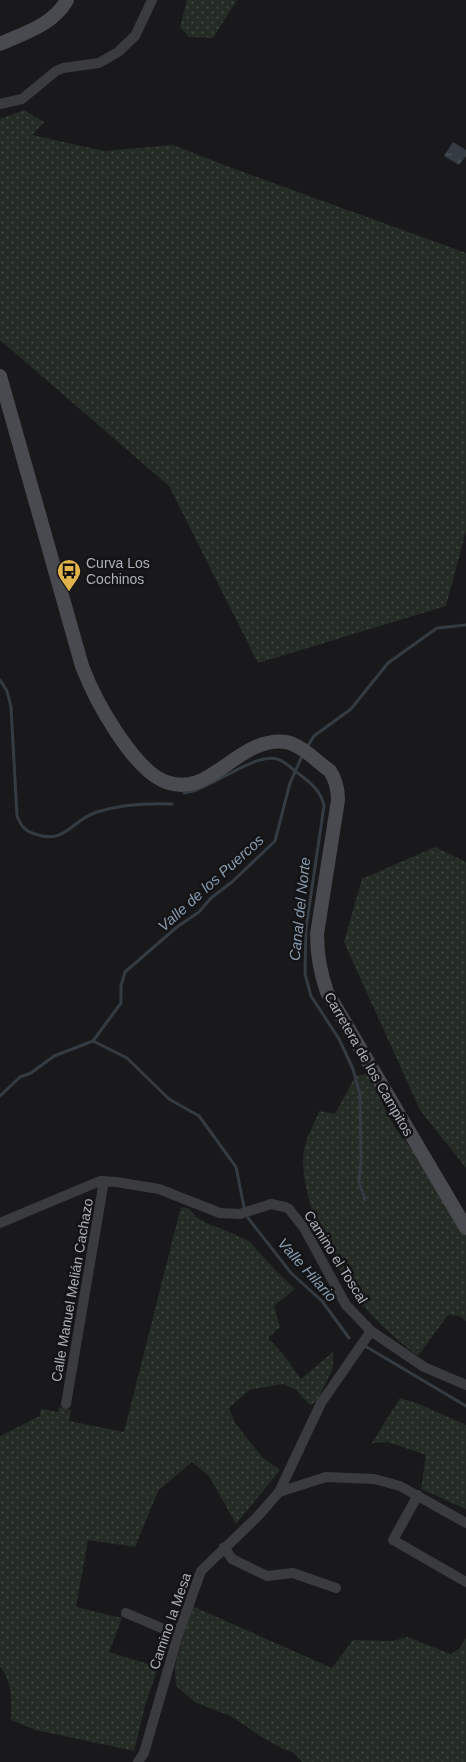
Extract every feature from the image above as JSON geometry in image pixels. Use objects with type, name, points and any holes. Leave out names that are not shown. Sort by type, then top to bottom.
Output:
[{"type":"main road","points":[[0,44],[50,20],[61,10],[67,0]]},
{"type":"main road","name":"Carretera de los Campitos","points":[[0,376],[82,666],[105,715],[135,758],[158,779],[178,785],[195,783],[202,780],[242,754],[259,746],[278,742],[297,746],[330,772],[336,783],[338,800],[317,934],[317,955],[320,974],[330,998],[466,1228]]},
{"type":"street","points":[[0,104],[22,99],[63,68],[99,63],[118,52],[135,36],[152,0]]},
{"type":"street","name":"Camino el Toscal","points":[[0,1223],[96,1182],[104,1181],[160,1189],[220,1213],[240,1214],[271,1204],[285,1207],[289,1209],[304,1228],[346,1305],[371,1331],[424,1367],[466,1386]]},
{"type":"street","name":"Calle Manuel Melián Cachazo","points":[[66,1404],[104,1181]]},
{"type":"street","name":"Camino la Mesa","points":[[138,1762],[144,1753],[178,1634],[201,1571],[258,1516],[279,1492],[322,1403],[371,1331]]},
{"type":"street","points":[[279,1492],[326,1477],[374,1479],[400,1486],[466,1523]]},
{"type":"street","points":[[418,1495],[393,1540],[466,1582]]},
{"type":"street","points":[[224,1548],[232,1560],[267,1576],[294,1574],[336,1588]]},
{"type":"street","points":[[126,1613],[178,1634]]},
{"type":"shaded area","points":[[187,0],[237,0],[213,38],[189,37],[180,27]]},
{"type":"shaded area","points":[[24,110],[44,122],[32,135],[104,151],[173,145],[466,253],[466,531],[446,606],[258,663],[169,486],[0,340],[0,119]]},
{"type":"shaded area","points":[[435,847],[466,862],[466,1168],[420,1110],[344,942],[362,879]]},
{"type":"shaded area","points":[[367,1073],[395,1128],[429,1172],[466,1235],[466,1321],[459,1316],[448,1315],[418,1356],[379,1322],[355,1295],[332,1256],[322,1234],[313,1212],[303,1169],[304,1150],[319,1111],[335,1114],[355,1077]]},
{"type":"shaded area","points":[[181,1207],[189,1209],[197,1218],[208,1224],[250,1242],[295,1289],[274,1306],[280,1327],[268,1338],[283,1354],[301,1379],[333,1352],[333,1368],[317,1401],[310,1405],[296,1390],[283,1384],[249,1390],[229,1408],[235,1423],[263,1458],[280,1470],[236,1524],[209,1476],[192,1462],[158,1491],[135,1547],[88,1540],[76,1607],[122,1618],[109,1652],[158,1667],[145,1706],[134,1751],[36,1730],[11,1720],[9,1685],[0,1667],[0,1436],[40,1416],[41,1409],[58,1412],[59,1407],[71,1410],[69,1421],[124,1432]]},
{"type":"shaded area","points":[[400,1398],[419,1404],[466,1425],[466,1509],[421,1489],[426,1455],[388,1442],[372,1443]]},
{"type":"shaded area","points":[[192,1606],[332,1668],[353,1640],[393,1641],[407,1637],[451,1654],[460,1648],[466,1638],[466,1762],[302,1762],[293,1752],[285,1750],[260,1736],[231,1716],[196,1703],[176,1686],[175,1666]]},
{"type":"water","points":[[453,142],[466,150],[466,156],[459,165],[444,156]]},
{"type":"waterway","name":"Valle de los Puercos","points":[[307,747],[314,736],[351,709],[388,663],[437,628],[466,625]]},
{"type":"waterway","name":"Canal del Norte","points":[[0,680],[7,691],[11,707],[17,816],[26,830],[45,837],[54,836],[68,830],[88,816],[106,809],[134,805],[172,804]]},
{"type":"waterway","name":"Valle de los Puercos","points":[[93,1041],[121,1003],[121,986],[125,972],[177,927],[199,912],[211,898],[232,882],[275,841],[290,783],[303,754]]},
{"type":"waterway","name":"Canal del Norte","points":[[184,793],[268,758],[286,763],[311,784],[321,796],[324,806],[306,928],[305,974],[311,996],[339,1039],[353,1069],[360,1095],[361,1161],[359,1182],[365,1200]]},
{"type":"waterway","name":"Valle Hilario","points":[[0,1096],[20,1077],[31,1073],[54,1056],[93,1041],[127,1058],[169,1099],[199,1116],[236,1167],[244,1207]]},
{"type":"waterway","name":"Valle Hilario","points":[[248,1218],[291,1273],[322,1301],[349,1338]]},
{"type":"waterway","name":"Valle Hilario","points":[[365,1346],[466,1406]]},
{"type":"place","name":"Curva Los Cochinos","points":[[69,592]]}]
